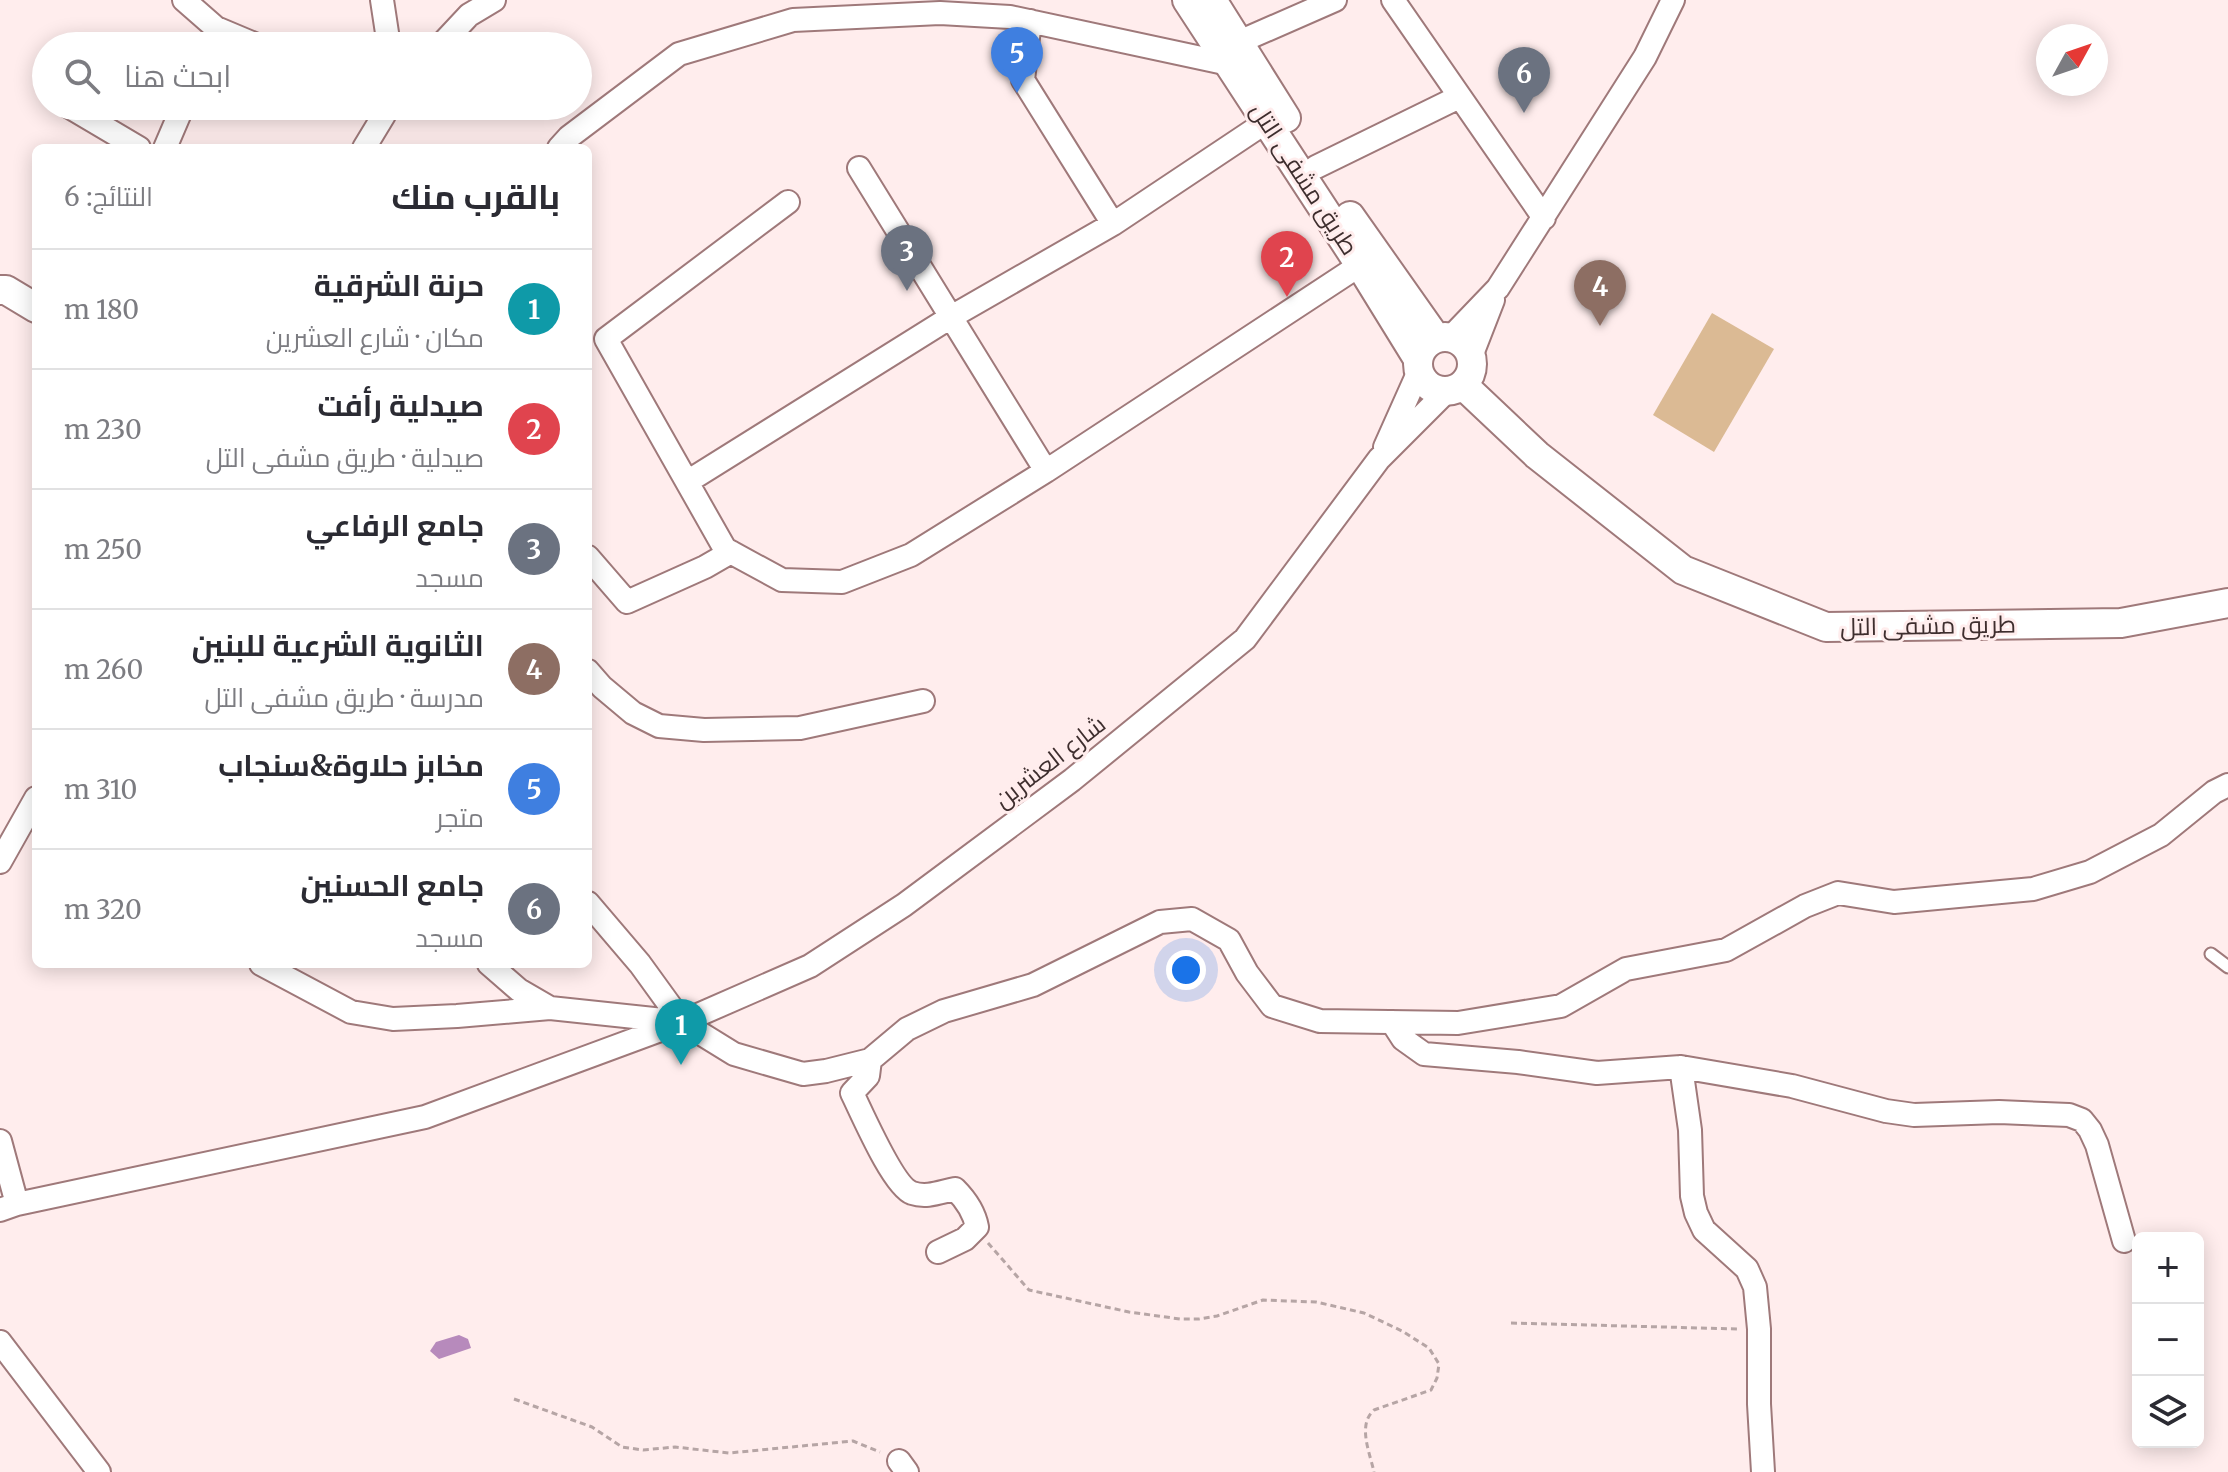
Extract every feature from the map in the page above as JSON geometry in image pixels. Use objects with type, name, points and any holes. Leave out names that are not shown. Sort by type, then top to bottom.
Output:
[{"type":"street","points":[[184,0],[208,32]]},
{"type":"street","points":[[382,0],[387,32]]},
{"type":"street","points":[[453,32],[469,15],[494,0]]},
{"type":"street","points":[[976,0],[993,17]]},
{"type":"street","name":"طريق مشفى التل","points":[[1187,0],[1234,53],[1316,167],[1439,352]]},
{"type":"street","name":"طريق مشفى التل","points":[[1212,0],[1266,122],[1360,265],[1439,352]]},
{"type":"street","points":[[592,120],[679,54],[793,20],[940,13],[1010,17],[1234,53],[1335,0]]},
{"type":"street","points":[[1393,0],[1544,218]]},
{"type":"street","points":[[1379,459],[1439,352],[1498,288],[1544,218],[1645,57],[1673,0]]},
{"type":"street","points":[[1030,21],[1023,80],[1113,224]]},
{"type":"street","points":[[1316,167],[1459,97]]},
{"type":"street","points":[[92,120],[132,144]]},
{"type":"street","points":[[167,144],[177,120]]},
{"type":"street","points":[[366,144],[381,120]]},
{"type":"street","points":[[563,144],[592,120]]},
{"type":"street","points":[[687,482],[951,317],[1113,224],[1266,122]]},
{"type":"street","points":[[859,168],[1046,471]]},
{"type":"street","points":[[788,202],[606,339],[725,549],[782,580],[842,582],[911,555],[1046,471],[1360,265]]},
{"type":"street","points":[[0,290],[6,290],[32,306]]},
{"type":"street","points":[[1379,459],[1472,374],[1439,352]]},
{"type":"street","name":"طريق مشفى التل","points":[[1439,352],[1424,382],[1434,390],[1455,389],[1683,570],[1826,627],[2121,623],[2228,603]]},
{"type":"street","name":"شارع العشرين","points":[[8,1207],[425,1117],[682,1022],[810,966],[904,905],[1072,780],[1245,639],[1379,459]]},
{"type":"street","points":[[592,562],[627,602],[731,552]]},
{"type":"street","points":[[592,676],[633,713],[659,726],[704,730],[800,728],[923,701]]},
{"type":"street","points":[[592,908],[640,964],[682,1022],[734,1054],[803,1074],[870,1060],[907,1029],[944,1011],[1033,985],[1160,922],[1192,919],[1229,940],[1247,973],[1272,1006],[1320,1021],[1458,1023],[1561,1006],[1626,969],[1726,950],[1805,906],[1838,893],[1894,902],[2033,889],[2090,872],[2161,835],[2214,792],[2228,785]]},
{"type":"street","points":[[0,862],[32,815]]},
{"type":"street","points":[[268,968],[351,1012],[393,1019],[550,1008],[682,1022]]},
{"type":"street","points":[[494,968],[519,990],[550,1008]]},
{"type":"street","points":[[1392,1022],[1403,1039],[1424,1054],[1597,1073],[1681,1067],[1792,1086],[1886,1111],[1914,1115],[1999,1112],[2069,1115],[2082,1120],[2097,1145],[2124,1241]]},
{"type":"street","points":[[870,1060],[868,1076],[852,1093],[895,1176],[909,1192],[927,1196],[955,1189],[975,1218],[977,1227],[965,1239],[938,1252]]},
{"type":"street","points":[[1681,1067],[1690,1130],[1692,1196],[1696,1213],[1704,1230],[1747,1269],[1755,1287],[1763,1472]]},
{"type":"street","points":[[0,1141],[8,1207]]},
{"type":"street","points":[[0,1342],[99,1472]]},
{"type":"lane","points":[[2211,954],[2228,967]]},
{"type":"path","points":[[977,1227],[993,1251],[1029,1290],[1129,1312],[1180,1319],[1217,1316],[1263,1300],[1316,1302],[1364,1313],[1429,1348],[1439,1364],[1431,1390],[1374,1410],[1366,1417],[1365,1428],[1374,1472]]},
{"type":"path","points":[[1511,1323],[1759,1329]]},
{"type":"path","points":[[514,1399],[592,1427],[622,1447],[633,1449],[675,1447],[729,1453],[853,1441],[903,1467]]},
{"type":"shaded area","points":[[1712,313],[1774,349],[1714,452],[1653,415]]},
{"type":"shaded area","points":[[459,1335],[468,1339],[471,1348],[439,1359],[430,1351],[436,1342]]},
{"type":"place","name":"مخابز حلاوة&سنجاب","points":[[1017,93]]},
{"type":"place","name":"جامع الحسنين","points":[[1524,113]]},
{"type":"place","name":"جامع الرفاعي","points":[[907,291]]},
{"type":"place","name":"صيدلية رأفت","points":[[1287,297]]},
{"type":"place","name":"الثانوية الشرعية للبنين","points":[[1600,326]]},
{"type":"place","name":"حرنة الشرقية","points":[[681,1065]]}]
